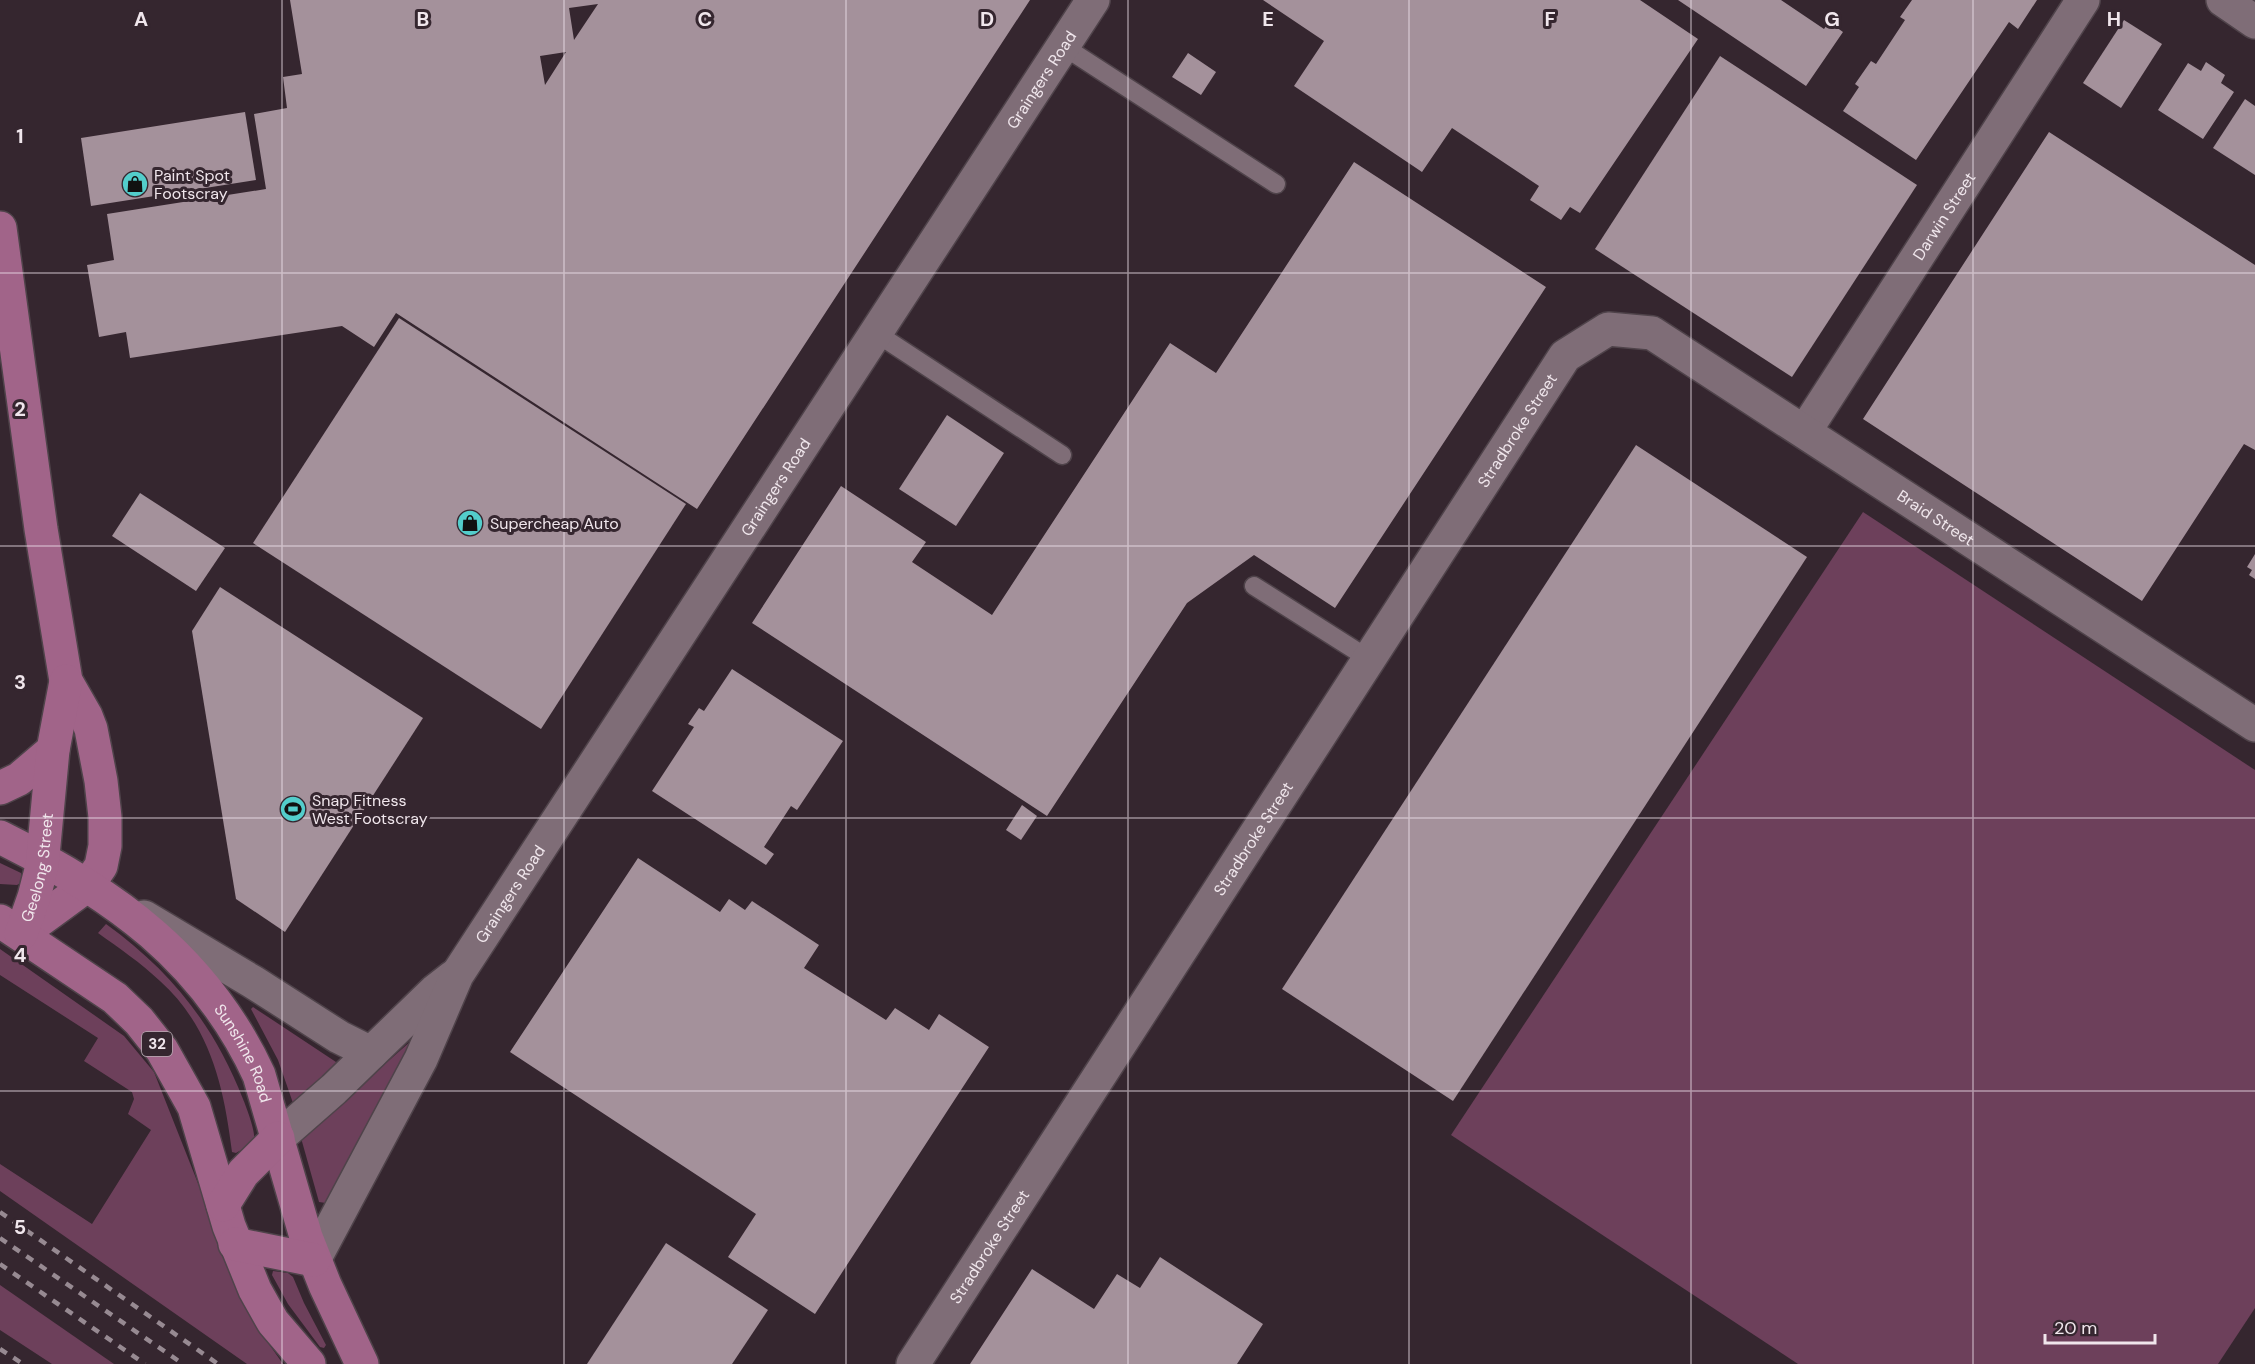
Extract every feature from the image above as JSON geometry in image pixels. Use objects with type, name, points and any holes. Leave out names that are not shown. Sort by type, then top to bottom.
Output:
[{"type":"main road","name":"Geelong Street","points":[[0,228],[41,529],[66,681],[53,750],[43,860],[37,889],[10,928]]},
{"type":"main road","name":"Geelong Street","points":[[10,928],[91,887],[103,857],[105,817],[92,729],[66,681]]},
{"type":"main road","points":[[0,788],[19,779],[53,750]]},
{"type":"main road","name":"Sunshine Road","points":[[0,837],[113,901],[166,945],[207,989],[249,1052],[266,1095],[314,1260],[362,1364]]},
{"type":"main road","name":"32","points":[[10,928],[115,998],[139,1021],[162,1050],[195,1107],[236,1244],[264,1307],[284,1336],[309,1364]]},
{"type":"main road","points":[[223,1206],[243,1173],[278,1138]]},
{"type":"main road","points":[[236,1244],[314,1260]]},
{"type":"street","name":"Graingers Road","points":[[314,1260],[422,1059],[457,975],[1094,0]]},
{"type":"street","name":"Darwin Street","points":[[1805,431],[2083,0]]},
{"type":"street","points":[[2223,0],[2255,22]]},
{"type":"street","name":"Braid Street","points":[[1608,329],[1652,333],[2255,724]]},
{"type":"street","name":"Stradbroke Street","points":[[913,1364],[1565,356],[1608,329]]},
{"type":"street","points":[[91,887],[243,976],[339,1037],[371,1053]]},
{"type":"street","name":"Graingers Road","points":[[278,1138],[435,991],[457,975]]},
{"type":"lane","points":[[1063,46],[1276,184]]},
{"type":"lane","points":[[876,333],[1062,455]]},
{"type":"lane","points":[[1254,586],[1369,659]]},
{"type":"shaded area","points":[[1863,512],[2255,770],[2255,1308],[2218,1364],[1798,1364],[1451,1135]]},
{"type":"shaded area","points":[[0,863],[21,873],[22,882],[17,885],[0,884]]},
{"type":"shaded area","points":[[106,924],[151,961],[188,1001],[204,1024],[231,1072],[252,1126],[254,1139],[243,1149],[236,1153],[232,1152],[219,1082],[203,1038],[192,1018],[153,974],[98,933]]},
{"type":"shaded area","points":[[0,949],[124,1036],[154,1072],[252,1320],[283,1364],[247,1364],[0,1191],[0,1164],[92,1224],[151,1130],[128,1114],[134,1099],[132,1092],[84,1061],[98,1038],[0,975]]},
{"type":"shaded area","points":[[253,1007],[336,1062],[337,1065],[293,1103],[278,1060],[251,1009]]},
{"type":"shaded area","points":[[411,1041],[413,1043],[326,1203],[319,1202],[301,1138]]},
{"type":"shaded area","points":[[273,1271],[288,1273],[293,1277],[326,1345],[324,1348],[320,1347],[288,1304],[272,1275]]},
{"type":"shaded area","points":[[0,1285],[114,1364],[52,1364],[0,1330]]},
{"type":"building","points":[[290,0],[1030,0],[697,509],[396,313],[374,347],[342,326],[130,358],[126,332],[99,337],[87,265],[114,260],[107,214],[266,189],[254,114],[287,108],[283,77],[302,74]],"holes":[[[598,4],[574,40],[569,8]],[[566,52],[545,85],[540,56]]]},
{"type":"building","points":[[1263,0],[1640,0],[1698,39],[1580,213],[1570,207],[1561,220],[1530,200],[1539,186],[1452,128],[1422,172],[1294,86],[1324,41]]},
{"type":"building","points":[[1678,0],[1781,0],[1824,29],[1829,22],[1843,32],[1806,86]]},
{"type":"building","points":[[1912,0],[2037,0],[2018,29],[2009,22],[1916,160],[1843,111],[1859,87],[1855,84],[1871,61],[1876,64],[1905,20],[1900,17]]},
{"type":"building","points":[[2124,20],[2162,44],[2121,108],[2083,83]]},
{"type":"building","points":[[1188,53],[1216,72],[1201,95],[1172,77]]},
{"type":"building","points":[[1720,56],[1917,185],[1792,377],[1595,249]]},
{"type":"building","points":[[2206,62],[2225,75],[2221,83],[2234,92],[2203,139],[2158,110],[2188,63],[2201,71]]},
{"type":"building","points":[[2245,99],[2255,106],[2255,175],[2213,148]]},
{"type":"building","points":[[245,112],[256,180],[91,206],[81,138]]},
{"type":"building","points":[[2049,132],[2255,265],[2255,450],[2244,444],[2142,601],[1863,419]]},
{"type":"building","points":[[1354,162],[1546,287],[1335,608],[1254,555],[1187,603],[1047,816],[752,623],[841,486],[926,542],[912,562],[992,615],[1170,343],[1216,373]]},
{"type":"building","name":"Supercheap Auto","points":[[399,318],[686,504],[541,729],[253,543]]},
{"type":"building","points":[[947,415],[1004,453],[956,526],[899,489]]},
{"type":"building","points":[[1636,445],[1807,557],[1453,1101],[1282,989]]},
{"type":"building","points":[[140,493],[225,548],[196,591],[112,536]]},
{"type":"building","points":[[2255,554],[2255,579],[2249,575],[2252,570],[2247,567]]},
{"type":"building","name":"Snap Fitness West Footscray","points":[[220,587],[423,718],[285,932],[236,899],[192,631]]},
{"type":"building","points":[[732,669],[843,741],[797,810],[791,806],[764,847],[774,854],[766,865],[652,791],[694,727],[688,724],[699,708],[704,711]]},
{"type":"building","points":[[1022,805],[1037,816],[1021,840],[1006,830]]},
{"type":"building","points":[[638,858],[720,912],[729,899],[745,910],[752,901],[819,945],[804,968],[886,1020],[895,1008],[929,1030],[939,1014],[989,1047],[815,1314],[728,1257],[756,1214],[510,1052]]},
{"type":"building","points":[[666,1243],[768,1310],[732,1364],[587,1364]]},
{"type":"building","points":[[1160,1257],[1263,1324],[1237,1364],[970,1364],[1032,1269],[1094,1309],[1117,1274],[1140,1288]]},
{"type":"railway","points":[[0,1212],[218,1364]]},
{"type":"railway","points":[[0,1238],[183,1364]]},
{"type":"railway","points":[[0,1264],[145,1364]]},
{"type":"railway","points":[[0,1349],[23,1364]]},
{"type":"place","name":"Paint Spot Footscray","points":[[135,184]]},
{"type":"place","name":"Supercheap Auto","points":[[470,523]]},
{"type":"place","name":"Snap Fitness West Footscray","points":[[293,809]]}]
